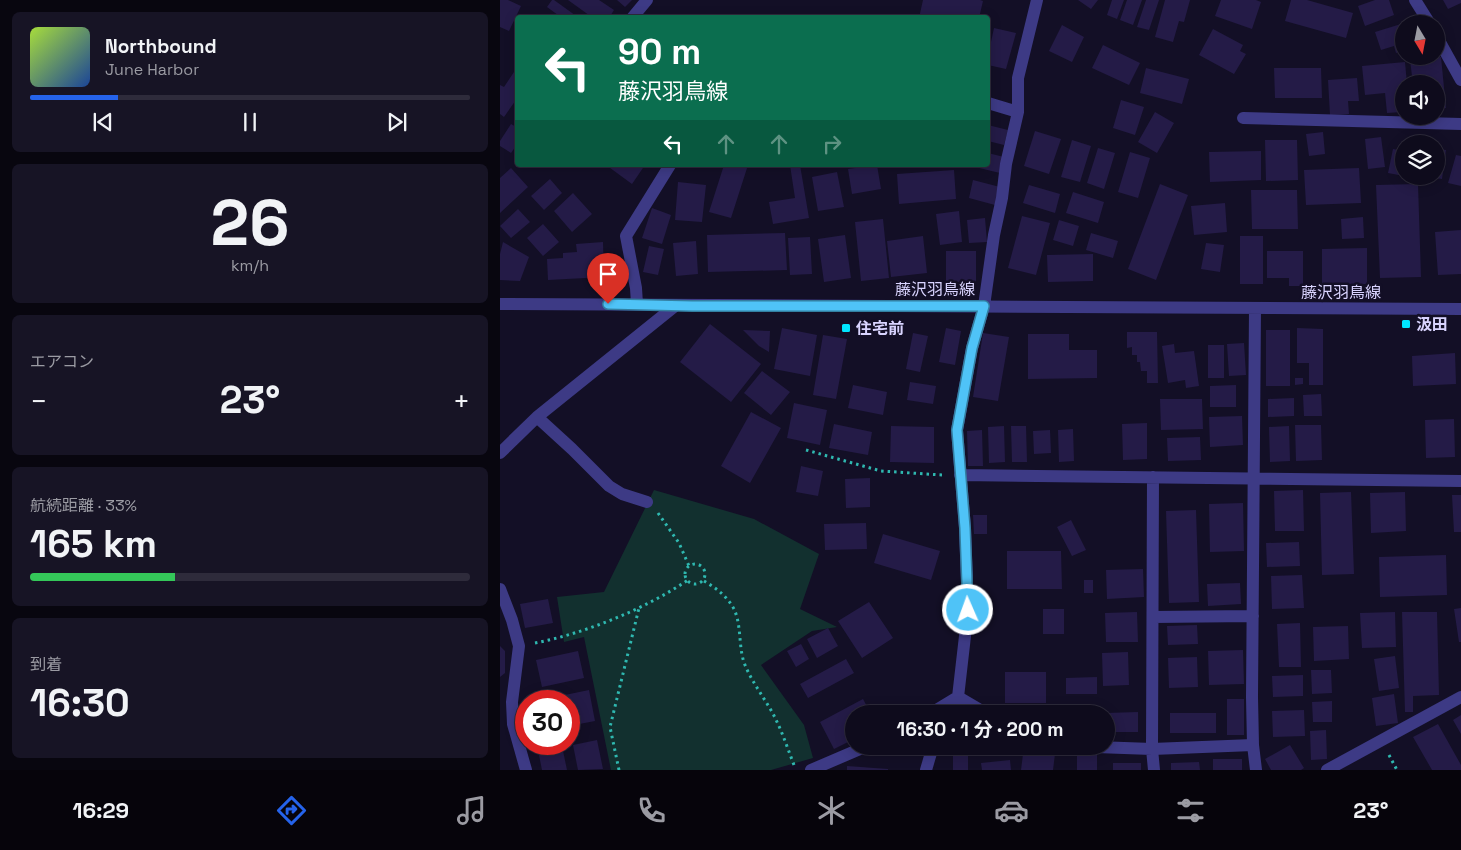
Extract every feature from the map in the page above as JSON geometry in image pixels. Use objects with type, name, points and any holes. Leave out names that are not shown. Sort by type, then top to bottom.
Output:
[{"type":"street","points":[[634,15],[647,0]]},
{"type":"street","points":[[953,705],[958,697],[968,610],[965,528],[957,430],[972,348],[984,306],[1006,164],[1018,112],[1018,78],[1037,0]]},
{"type":"street","points":[[1415,0],[1424,15]]},
{"type":"street","points":[[1445,51],[1461,80]]},
{"type":"street","points":[[990,104],[1018,112]]},
{"type":"street","points":[[1243,118],[1461,124]]},
{"type":"street","points":[[637,304],[636,288],[626,236],[669,167]]},
{"type":"street","name":"藤沢羽鳥線","points":[[500,304],[1461,309]]},
{"type":"street","points":[[500,452],[536,418],[675,306]]},
{"type":"street","points":[[1256,308],[1253,616],[1253,745],[1256,770]]},
{"type":"street","points":[[536,418],[572,449],[609,486],[622,494],[647,502]]},
{"type":"street","points":[[960,475],[1461,481]]},
{"type":"street","points":[[1153,477],[1152,749],[1154,770]]},
{"type":"street","points":[[500,589],[512,620],[519,646],[512,702],[513,724],[526,770]]},
{"type":"street","points":[[1153,617],[1253,616]]},
{"type":"street","points":[[945,705],[958,697]]},
{"type":"street","points":[[958,697],[972,705]]},
{"type":"street","points":[[1328,770],[1461,698]]},
{"type":"street","points":[[1115,748],[1152,749],[1253,745]]},
{"type":"street","points":[[811,770],[846,755]]},
{"type":"street","points":[[926,770],[931,755]]},
{"type":"path","points":[[806,450],[881,471],[960,475]]},
{"type":"path","points":[[647,502],[675,536],[689,566],[686,575],[688,580],[695,584],[704,581],[716,588],[727,599],[735,612],[744,664],[751,679],[772,712],[796,770]]},
{"type":"path","points":[[689,566],[700,566],[705,575],[704,581]]},
{"type":"path","points":[[519,646],[559,638],[639,608],[688,580]]},
{"type":"path","points":[[619,770],[610,728],[639,608]]},
{"type":"green space","points":[[654,490],[754,519],[819,554],[800,609],[837,627],[812,631],[761,665],[804,725],[813,758],[771,770],[611,770],[584,637],[564,642],[557,597],[604,592]]},
{"type":"building","points":[[500,0],[508,0],[521,6],[515,15],[509,31],[500,27]]},
{"type":"building","points":[[554,0],[575,15],[558,15],[547,7]]},
{"type":"building","points":[[568,0],[599,0],[614,10],[611,15],[589,15]]},
{"type":"building","points":[[617,0],[632,0],[625,7]]},
{"type":"building","points":[[923,0],[983,1],[980,15],[920,15]]},
{"type":"building","points":[[1078,0],[1098,0],[1091,9]]},
{"type":"building","points":[[1112,0],[1124,0],[1117,19],[1107,15]]},
{"type":"building","points":[[1127,0],[1142,0],[1133,25],[1120,20]]},
{"type":"building","points":[[1146,0],[1159,0],[1149,30],[1137,27]]},
{"type":"building","points":[[1165,0],[1190,0],[1184,22],[1179,21],[1173,42],[1155,37]]},
{"type":"building","points":[[1221,0],[1256,0],[1261,2],[1252,29],[1215,16]]},
{"type":"building","points":[[1291,0],[1307,0],[1353,13],[1346,38],[1285,21]]},
{"type":"building","points":[[1375,0],[1389,0],[1394,15],[1365,26],[1358,6]]},
{"type":"building","points":[[1443,0],[1461,0],[1461,3],[1448,9]]},
{"type":"building","points":[[1062,25],[1084,37],[1072,62],[1049,51]]},
{"type":"building","points":[[1395,26],[1395,50],[1394,46],[1381,50],[1375,32]]},
{"type":"building","points":[[994,28],[1016,33],[1006,69],[990,65],[990,47]]},
{"type":"building","points":[[1213,29],[1243,45],[1240,51],[1246,54],[1234,74],[1199,55]]},
{"type":"building","points":[[1103,45],[1140,63],[1129,85],[1092,68]]},
{"type":"building","points":[[1395,63],[1395,65],[1405,65],[1406,75],[1395,75],[1395,112],[1387,113],[1385,93],[1365,95],[1362,66]]},
{"type":"building","points":[[1411,65],[1442,65],[1443,75],[1412,75]]},
{"type":"building","points":[[1146,68],[1189,79],[1182,104],[1140,93]]},
{"type":"building","points":[[1274,68],[1321,68],[1322,98],[1275,98]]},
{"type":"building","points":[[514,72],[515,101],[504,117],[500,114],[500,85],[504,87]]},
{"type":"building","points":[[1357,78],[1359,101],[1348,101],[1349,114],[1330,115],[1328,80]]},
{"type":"building","points":[[1121,100],[1144,107],[1135,135],[1113,128]]},
{"type":"building","points":[[1155,112],[1174,123],[1157,153],[1138,142]]},
{"type":"building","points":[[511,124],[515,126],[515,147],[511,153],[500,146],[500,141]]},
{"type":"building","points":[[990,126],[1008,130],[1004,145],[990,142]]},
{"type":"building","points":[[1035,131],[1061,139],[1049,174],[1024,166]]},
{"type":"building","points":[[1323,132],[1325,154],[1309,156],[1306,134]]},
{"type":"building","points":[[1381,137],[1385,167],[1368,169],[1365,139]]},
{"type":"building","points":[[1072,140],[1091,146],[1080,182],[1061,177]]},
{"type":"building","points":[[1265,140],[1297,140],[1298,180],[1266,181]]},
{"type":"building","points":[[1098,148],[1115,153],[1104,189],[1087,183]]},
{"type":"building","points":[[1393,149],[1395,149],[1395,174],[1388,173]]},
{"type":"building","points":[[1261,151],[1261,180],[1210,182],[1209,152]]},
{"type":"building","points":[[1130,152],[1150,158],[1138,198],[1118,192]]},
{"type":"building","points":[[990,154],[1004,157],[1000,173],[975,167],[990,167]]},
{"type":"building","points":[[1456,155],[1461,156],[1461,186],[1448,183]]},
{"type":"building","points":[[609,167],[644,167],[632,184]]},
{"type":"building","points":[[723,167],[747,167],[731,218],[709,212]]},
{"type":"building","points":[[790,167],[800,167],[809,218],[773,224],[769,202],[795,198]]},
{"type":"building","points":[[877,167],[881,189],[852,194],[848,169]]},
{"type":"building","points":[[511,168],[528,187],[500,213],[500,178]]},
{"type":"building","points":[[1359,168],[1361,203],[1306,205],[1304,170]]},
{"type":"building","points":[[954,170],[956,199],[899,204],[897,174]]},
{"type":"building","points":[[837,172],[844,207],[818,211],[812,177]]},
{"type":"building","points":[[550,179],[562,193],[544,210],[531,196]]},
{"type":"building","points":[[973,180],[1000,187],[995,205],[969,198]]},
{"type":"building","points":[[678,182],[706,185],[702,222],[675,220]]},
{"type":"building","points":[[1160,184],[1188,195],[1156,280],[1128,269]]},
{"type":"building","points":[[1029,185],[1060,194],[1055,213],[1023,203]]},
{"type":"building","points":[[1376,185],[1418,185],[1421,277],[1380,278]]},
{"type":"building","points":[[1251,190],[1297,190],[1298,229],[1252,229]]},
{"type":"building","points":[[1073,192],[1104,202],[1098,223],[1066,213]]},
{"type":"building","points":[[573,193],[592,214],[572,232],[554,211]]},
{"type":"building","points":[[1225,203],[1227,232],[1194,235],[1191,206]]},
{"type":"building","points":[[652,208],[671,215],[662,244],[642,238]]},
{"type":"building","points":[[518,209],[530,222],[511,238],[500,226]]},
{"type":"building","points":[[959,211],[962,242],[940,245],[936,214]]},
{"type":"building","points":[[1022,216],[1050,223],[1036,275],[1008,268]]},
{"type":"building","points":[[1363,217],[1364,238],[1342,239],[1341,219]]},
{"type":"building","points":[[985,218],[987,242],[969,243],[967,220]]},
{"type":"building","points":[[883,219],[889,278],[861,281],[855,222]]},
{"type":"building","points":[[1059,220],[1079,226],[1073,246],[1053,240]]},
{"type":"building","points":[[543,224],[559,242],[543,256],[527,238]]},
{"type":"building","points":[[1461,230],[1461,274],[1438,275],[1435,232]]},
{"type":"building","points":[[785,233],[787,270],[708,272],[707,235]]},
{"type":"building","points":[[1091,233],[1118,241],[1113,258],[1086,250]]},
{"type":"building","points":[[845,235],[851,278],[824,282],[818,239]]},
{"type":"building","points":[[923,236],[927,273],[891,277],[887,241]]},
{"type":"building","points":[[1240,236],[1263,236],[1263,284],[1240,284]]},
{"type":"building","points":[[810,237],[812,274],[790,275],[788,238]]},
{"type":"building","points":[[696,241],[698,274],[676,276],[673,243]]},
{"type":"building","points":[[503,242],[529,257],[520,281],[500,280],[500,254]]},
{"type":"building","points":[[603,242],[604,277],[548,280],[547,259],[563,258],[563,253],[577,252],[576,244]]},
{"type":"building","points":[[1206,243],[1224,245],[1220,272],[1201,269]]},
{"type":"building","points":[[649,246],[664,249],[658,275],[643,272]]},
{"type":"building","points":[[1367,248],[1367,284],[1322,284],[1322,249]]},
{"type":"building","points":[[946,251],[976,251],[976,282],[946,282]]},
{"type":"building","points":[[1267,251],[1303,251],[1303,286],[1289,286],[1289,278],[1267,278]]},
{"type":"building","points":[[1093,254],[1093,281],[1048,282],[1047,255]]},
{"type":"building","points":[[710,324],[761,364],[731,402],[680,362]]},
{"type":"building","points":[[782,328],[817,335],[810,376],[774,369]]},
{"type":"building","points":[[946,328],[961,331],[955,365],[939,362]]},
{"type":"building","points":[[1297,328],[1323,329],[1323,385],[1309,385],[1309,363],[1297,363]]},
{"type":"building","points":[[743,330],[770,331],[769,352],[759,346]]},
{"type":"building","points":[[1266,330],[1290,330],[1290,386],[1266,386]]},
{"type":"building","points":[[1127,332],[1157,332],[1158,383],[1147,383],[1147,371],[1141,371],[1140,362],[1137,362],[1137,355],[1132,355],[1132,347],[1127,348]]},
{"type":"building","points":[[913,333],[928,336],[920,372],[906,369]]},
{"type":"building","points":[[983,333],[1009,337],[998,401],[973,397]]},
{"type":"building","points":[[1028,334],[1069,334],[1069,350],[1097,350],[1097,378],[1028,379]]},
{"type":"building","points":[[823,335],[847,339],[836,399],[813,395]]},
{"type":"building","points":[[1244,343],[1246,375],[1229,376],[1227,344]]},
{"type":"building","points":[[1174,344],[1175,353],[1194,351],[1199,386],[1186,388],[1185,380],[1168,383],[1162,346]]},
{"type":"building","points":[[1208,345],[1224,345],[1224,378],[1208,378]]},
{"type":"building","points":[[1455,353],[1456,384],[1413,386],[1412,356]]},
{"type":"building","points":[[762,371],[790,392],[771,415],[744,393]]},
{"type":"building","points":[[1295,378],[1303,378],[1303,384],[1295,385]]},
{"type":"building","points":[[910,382],[936,386],[933,404],[907,400]]},
{"type":"building","points":[[853,385],[887,392],[883,415],[848,408]]},
{"type":"building","points":[[1236,385],[1236,407],[1210,407],[1210,386]]},
{"type":"building","points":[[1321,394],[1322,416],[1304,416],[1303,395]]},
{"type":"building","points":[[1294,398],[1294,416],[1268,417],[1268,399]]},
{"type":"building","points":[[1160,399],[1202,399],[1203,429],[1161,430]]},
{"type":"building","points":[[794,403],[827,410],[820,445],[787,438]]},
{"type":"building","points":[[751,412],[781,428],[750,483],[721,466]]},
{"type":"building","points":[[1242,416],[1243,445],[1210,447],[1209,417]]},
{"type":"building","points":[[1454,419],[1455,457],[1426,458],[1425,420]]},
{"type":"building","points":[[1147,423],[1147,459],[1123,460],[1122,424]]},
{"type":"building","points":[[834,424],[872,432],[868,455],[829,448]]},
{"type":"building","points":[[1295,425],[1321,425],[1322,460],[1296,461]]},
{"type":"building","points":[[891,426],[934,427],[934,463],[890,462]]},
{"type":"building","points":[[1004,426],[1005,462],[989,463],[988,427]]},
{"type":"building","points":[[1011,426],[1026,426],[1027,462],[1012,462]]},
{"type":"building","points":[[1289,426],[1290,461],[1270,462],[1269,427]]},
{"type":"building","points":[[1073,429],[1074,461],[1059,462],[1058,430]]},
{"type":"building","points":[[982,430],[983,466],[968,466],[967,431]]},
{"type":"building","points":[[1050,430],[1051,453],[1034,454],[1033,431]]},
{"type":"building","points":[[1200,437],[1201,460],[1168,461],[1167,438]]},
{"type":"building","points":[[801,466],[823,471],[818,496],[796,492]]},
{"type":"building","points":[[870,478],[870,507],[846,508],[845,479]]},
{"type":"building","points":[[1303,490],[1304,531],[1275,531],[1274,491]]},
{"type":"building","points":[[1351,492],[1354,574],[1322,575],[1320,493]]},
{"type":"building","points":[[1405,492],[1406,531],[1371,533],[1370,493]]},
{"type":"building","points":[[1452,495],[1461,495],[1461,532],[1454,532]]},
{"type":"building","points":[[1243,503],[1244,551],[1210,552],[1209,504]]},
{"type":"building","points":[[1196,510],[1199,602],[1169,603],[1166,511]]},
{"type":"building","points":[[973,515],[987,515],[987,534],[974,534]]},
{"type":"building","points":[[1071,520],[1086,550],[1072,556],[1057,527]]},
{"type":"building","points":[[866,523],[867,549],[825,550],[824,524]]},
{"type":"building","points":[[883,534],[940,551],[931,580],[874,563]]},
{"type":"building","points":[[1299,542],[1300,566],[1267,567],[1266,543]]},
{"type":"building","points":[[1007,551],[1061,551],[1062,589],[1007,589]]},
{"type":"building","points":[[1446,555],[1447,595],[1380,597],[1379,557]]},
{"type":"building","points":[[1143,569],[1144,597],[1107,599],[1106,570]]},
{"type":"building","points":[[1302,575],[1304,608],[1272,609],[1271,576]]},
{"type":"building","points":[[1084,580],[1093,580],[1093,593],[1084,593]]},
{"type":"building","points":[[1240,583],[1241,604],[1208,606],[1207,584]]},
{"type":"building","points":[[548,599],[553,623],[525,628],[520,604]]},
{"type":"building","points":[[869,602],[893,638],[862,658],[838,621]]},
{"type":"building","points":[[1461,608],[1461,642],[1459,642],[1454,609]]},
{"type":"building","points":[[1043,609],[1064,609],[1064,634],[1043,634]]},
{"type":"building","points":[[1137,612],[1138,642],[1106,642],[1105,613]]},
{"type":"building","points":[[1395,612],[1396,647],[1362,648],[1360,613]]},
{"type":"building","points":[[1402,612],[1437,612],[1439,695],[1413,696],[1413,712],[1405,712]]},
{"type":"building","points":[[1300,623],[1301,667],[1279,667],[1277,624]]},
{"type":"building","points":[[1197,625],[1198,644],[1168,645],[1167,626]]},
{"type":"building","points":[[1348,626],[1349,659],[1314,661],[1313,627]]},
{"type":"building","points":[[828,628],[838,646],[817,658],[807,639]]},
{"type":"building","points":[[801,644],[809,659],[796,667],[787,651]]},
{"type":"building","points":[[500,646],[505,651],[505,673],[500,677]]},
{"type":"building","points":[[1243,650],[1244,684],[1209,685],[1208,651]]},
{"type":"building","points":[[578,651],[584,678],[542,687],[536,660]]},
{"type":"building","points":[[1128,652],[1129,685],[1103,686],[1102,653]]},
{"type":"building","points":[[1395,656],[1399,688],[1379,691],[1374,659]]},
{"type":"building","points":[[1197,657],[1198,687],[1169,688],[1168,658]]},
{"type":"building","points":[[846,659],[854,673],[808,698],[800,684]]},
{"type":"building","points":[[1311,670],[1331,670],[1332,693],[1312,694]]},
{"type":"building","points":[[1005,672],[1046,672],[1046,703],[1005,703]]},
{"type":"building","points":[[1303,675],[1303,696],[1273,697],[1272,676]]},
{"type":"building","points":[[1097,677],[1097,694],[1066,694],[1066,678]]},
{"type":"building","points":[[589,690],[595,721],[580,724],[580,692]]},
{"type":"building","points":[[1394,694],[1398,723],[1376,726],[1372,698]]},
{"type":"building","points":[[863,699],[866,705],[852,705]]},
{"type":"building","points":[[1227,699],[1244,699],[1244,735],[1227,735]]},
{"type":"building","points":[[1332,701],[1332,722],[1313,722],[1312,702]]},
{"type":"building","points":[[845,709],[845,744],[834,749],[820,722]]},
{"type":"building","points":[[1304,710],[1305,736],[1273,737],[1272,711]]},
{"type":"building","points":[[1138,712],[1138,732],[1115,732],[1115,713]]},
{"type":"building","points":[[1170,713],[1216,713],[1216,733],[1170,733]]},
{"type":"building","points":[[1461,715],[1461,734],[1453,720]]},
{"type":"building","points":[[1438,724],[1461,765],[1461,770],[1432,770],[1413,737]]},
{"type":"building","points":[[1326,730],[1327,759],[1311,760],[1310,731]]},
{"type":"building","points":[[597,740],[603,769],[578,770],[575,755],[580,755],[580,744]]},
{"type":"building","points":[[1290,745],[1304,768],[1301,770],[1271,770],[1265,759]]},
{"type":"building","points":[[539,755],[564,755],[567,770],[542,770]]},
{"type":"building","points":[[953,755],[968,755],[968,770],[953,770]]},
{"type":"building","points":[[1023,755],[1055,755],[1053,770],[1021,770]]},
{"type":"building","points":[[1077,755],[1097,755],[1097,770],[1077,770]]},
{"type":"building","points":[[1213,759],[1242,759],[1242,770],[1213,770]]},
{"type":"building","points":[[1010,760],[1011,770],[982,770],[981,763]]},
{"type":"building","points":[[1199,762],[1200,770],[1171,770],[1171,763]]},
{"type":"building","points":[[1113,763],[1141,763],[1141,770],[1113,770]]},
{"type":"building","points":[[847,766],[888,769],[888,770],[847,770]]},
{"type":"place","name":"汲田","points":[[1406,324]]},
{"type":"place","name":"住宅前","points":[[846,328]]},
{"type":"route","points":[[608,304],[675,306],[984,306],[972,348],[957,430],[965,528],[968,610]]}]
